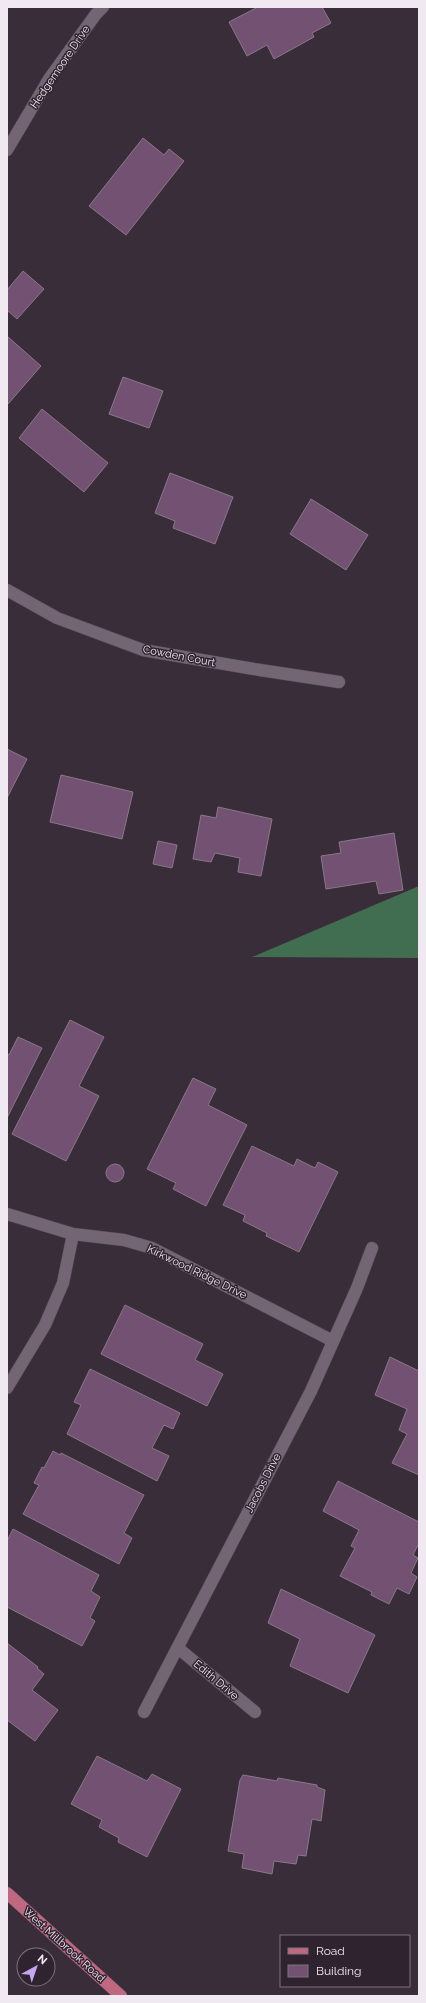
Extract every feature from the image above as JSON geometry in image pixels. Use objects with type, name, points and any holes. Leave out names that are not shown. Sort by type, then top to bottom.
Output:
[{"type":"main road","name":"West Millbrook Road","points":[[7,1893],[121,1996]]},
{"type":"street","name":"Hedgemoore Drive","points":[[7,150],[49,79],[96,14],[103,7]]},
{"type":"street","name":"Cowden Court","points":[[7,590],[57,618],[143,650],[339,682]]},
{"type":"street","name":"Kirkwood Ridge Drive","points":[[7,1214],[73,1234],[124,1240],[152,1248],[333,1341]]},
{"type":"street","points":[[7,1388],[45,1325],[63,1283],[73,1234]]},
{"type":"street","name":"Jacobs Drive","points":[[144,1712],[307,1398],[357,1288],[372,1248]]},
{"type":"street","name":"Edith Drive","points":[[178,1648],[255,1712]]},
{"type":"green space","points":[[419,886],[419,958],[252,957]]},
{"type":"building","points":[[258,7],[322,7],[331,23],[312,33],[314,37],[274,59],[267,45],[247,56],[229,22]]},
{"type":"building","points":[[143,138],[164,155],[169,149],[184,161],[126,235],[89,206]]},
{"type":"building","points":[[23,271],[44,289],[17,319],[7,310],[7,290]]},
{"type":"building","points":[[7,336],[41,366],[8,404],[7,404]]},
{"type":"building","points":[[123,377],[163,391],[149,428],[109,414]]},
{"type":"building","points":[[42,409],[108,463],[84,492],[19,438]]},
{"type":"building","points":[[170,473],[233,497],[215,544],[173,528],[175,521],[155,513]]},
{"type":"building","points":[[311,499],[368,535],[346,570],[290,534]]},
{"type":"building","points":[[7,749],[27,759],[7,798]]},
{"type":"building","points":[[61,775],[133,792],[122,839],[50,822]]},
{"type":"building","points":[[218,807],[272,819],[261,876],[238,872],[240,858],[215,853],[211,862],[193,859],[201,815],[216,818]]},
{"type":"building","points":[[394,833],[403,890],[379,894],[376,881],[326,889],[321,856],[341,853],[339,842]]},
{"type":"building","points":[[158,841],[177,845],[172,868],[153,864]]},
{"type":"building","points":[[70,1020],[104,1037],[79,1086],[99,1096],[66,1161],[12,1134]]},
{"type":"building","points":[[18,1037],[42,1048],[7,1118],[7,1054],[9,1055]]},
{"type":"building","points":[[193,1078],[216,1089],[208,1105],[247,1125],[206,1206],[173,1189],[176,1183],[147,1169]]},
{"type":"building","points":[[252,1146],[294,1166],[297,1159],[315,1168],[318,1162],[338,1172],[299,1252],[266,1236],[267,1233],[243,1221],[245,1215],[223,1205]]},
{"type":"building","points":[[115,1164],[121,1167],[124,1173],[121,1179],[115,1182],[109,1179],[106,1173],[109,1167]]},
{"type":"building","points":[[125,1305],[203,1344],[195,1360],[223,1374],[207,1406],[101,1354]]},
{"type":"building","points":[[390,1357],[419,1371],[419,1475],[392,1463],[407,1434],[399,1430],[407,1409],[375,1395]]},
{"type":"building","points":[[90,1369],[180,1413],[173,1429],[164,1425],[152,1448],[169,1456],[157,1481],[67,1434],[81,1405],[74,1402]]},
{"type":"building","points":[[53,1451],[60,1455],[61,1453],[144,1495],[124,1533],[132,1538],[119,1564],[23,1514],[39,1485],[34,1483],[42,1467],[44,1468]]},
{"type":"building","points":[[338,1481],[419,1522],[419,1543],[413,1555],[418,1558],[411,1573],[417,1577],[409,1594],[397,1588],[389,1604],[371,1595],[372,1592],[340,1576],[355,1548],[351,1546],[359,1530],[323,1511]]},
{"type":"building","points":[[13,1529],[99,1575],[91,1591],[100,1597],[90,1618],[95,1621],[82,1646],[7,1607],[7,1541]]},
{"type":"building","points":[[281,1589],[375,1635],[348,1693],[290,1666],[300,1639],[268,1623]]},
{"type":"building","points":[[7,1643],[38,1667],[37,1668],[44,1674],[32,1690],[58,1710],[35,1741],[7,1720]]},
{"type":"building","points":[[97,1756],[147,1781],[152,1774],[181,1789],[147,1857],[118,1842],[119,1838],[99,1827],[102,1820],[71,1804]]},
{"type":"building","points":[[243,1775],[277,1781],[278,1778],[317,1785],[317,1787],[325,1790],[321,1821],[312,1819],[306,1856],[298,1855],[296,1864],[274,1861],[272,1874],[242,1868],[244,1854],[228,1851],[240,1780]]}]
